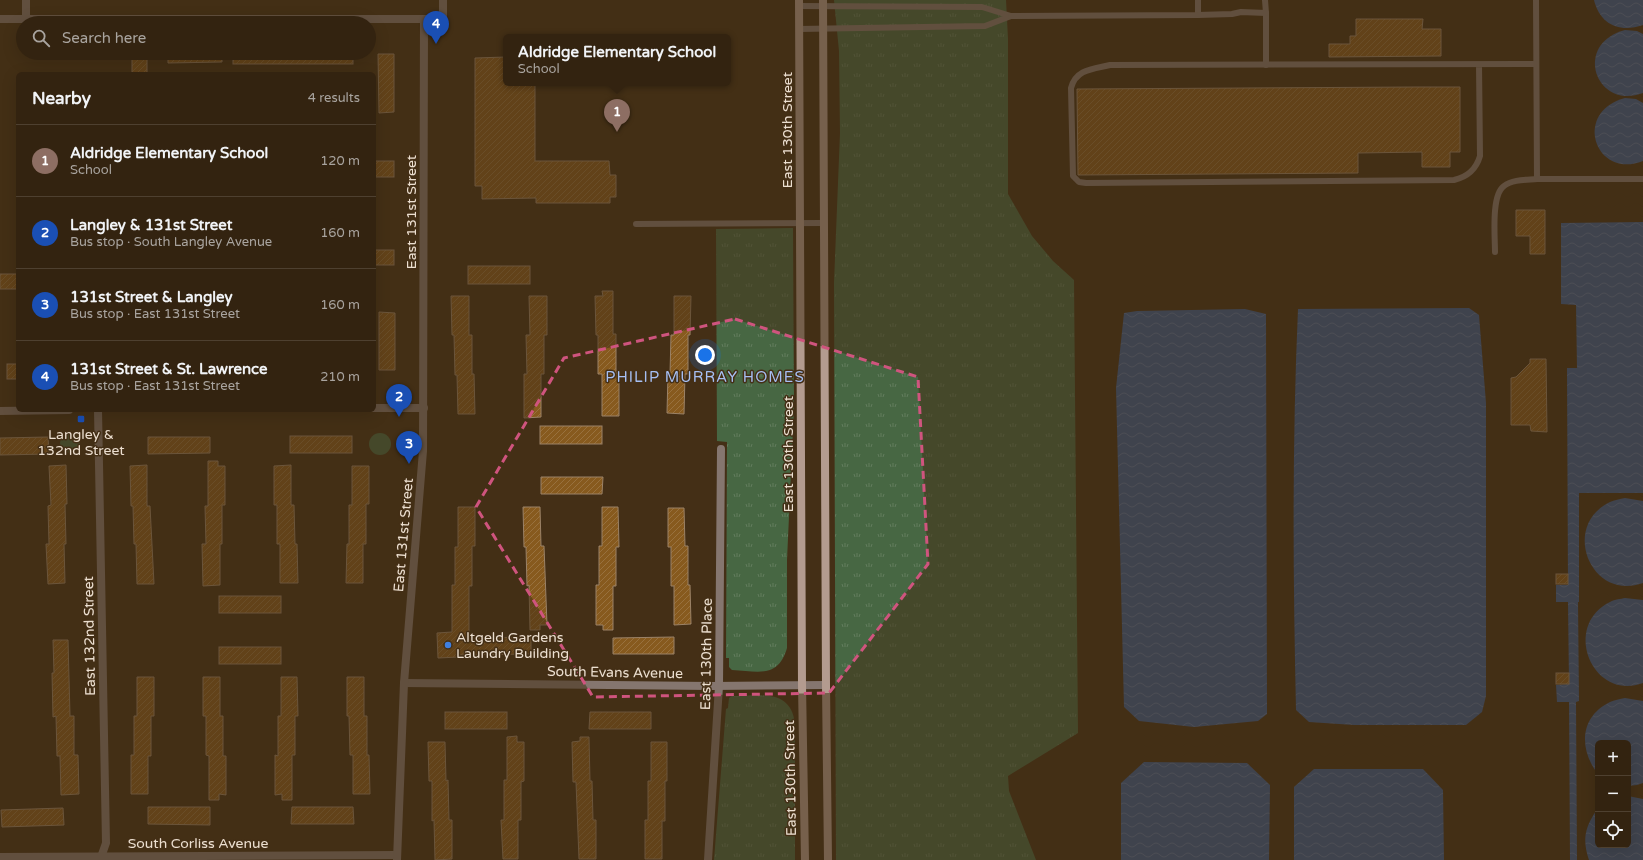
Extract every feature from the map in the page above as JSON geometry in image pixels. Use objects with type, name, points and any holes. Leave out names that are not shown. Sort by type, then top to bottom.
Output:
[{"type":"main road","name":"East 130th Street","points":[[799,3],[802,685],[805,860]]},
{"type":"main road","points":[[823,3],[828,860]]},
{"type":"street","points":[[26,0],[26,16]]},
{"type":"street","points":[[376,19],[443,19],[443,0]]},
{"type":"street","points":[[0,19],[16,19]]},
{"type":"street","name":"East 131st Street","points":[[397,857],[404,683],[422,455],[424,408],[424,19]]},
{"type":"street","points":[[376,408],[424,408]]},
{"type":"street","points":[[0,411],[16,411]]},
{"type":"street","name":"East 132nd Street","points":[[98,412],[106,843],[100,858]]},
{"type":"street","name":"East 130th Place","points":[[708,860],[719,686],[721,449]]},
{"type":"street","name":"South Evans Avenue","points":[[404,683],[719,686],[826,685]]},
{"type":"street","name":"South Corliss Avenue","points":[[0,857],[397,857]]},
{"type":"lane","points":[[1198,0],[1198,15]]},
{"type":"lane","points":[[1265,0],[1266,65]]},
{"type":"lane","points":[[1536,0],[1537,179]]},
{"type":"lane","points":[[799,3],[982,7],[1011,16],[1198,15],[1232,14],[1241,12],[1266,13]]},
{"type":"lane","points":[[799,29],[985,26],[1011,16]]},
{"type":"lane","points":[[1479,65],[1480,156],[1473,170],[1461,179],[1086,183],[1079,182],[1073,176],[1071,88],[1073,80],[1077,75],[1084,71],[1110,65],[1536,64]]},
{"type":"lane","points":[[1495,252],[1496,203],[1498,194],[1503,186],[1511,183],[1537,179],[1643,179]]},
{"type":"lane","points":[[636,224],[824,223]]},
{"type":"highlighted area","points":[[735,319],[918,377],[928,564],[829,693],[593,697],[476,507],[564,358]]},
{"type":"green space","points":[[834,0],[1006,0],[1008,39],[1008,194],[1032,236],[1053,261],[1074,280],[1078,733],[1008,776],[1009,791],[1036,860],[836,860],[834,283],[840,133],[839,51]]},
{"type":"green space","points":[[793,228],[794,407],[787,560],[787,648],[778,665],[772,669],[758,672],[732,670],[729,667],[729,658],[726,658],[727,442],[717,441],[716,229]]},
{"type":"green space","points":[[70,433],[77,436],[80,443],[77,450],[70,453],[63,450],[60,443],[63,436]]},
{"type":"green space","points":[[380,433],[388,436],[391,444],[388,452],[380,455],[372,452],[369,444],[372,436]]},
{"type":"green space","points":[[732,696],[772,696],[781,699],[787,704],[792,712],[795,724],[795,860],[714,860],[726,709],[728,708],[729,698]]},
{"type":"water","points":[[1594,0],[1643,0],[1643,25],[1626,28],[1612,25],[1601,16]]},
{"type":"water","points":[[1625,30],[1637,31],[1643,34],[1643,93],[1627,96],[1613,93],[1603,85],[1596,74],[1595,61],[1599,48],[1609,37]]},
{"type":"water","points":[[1625,98],[1636,99],[1643,103],[1643,161],[1626,164],[1612,161],[1602,153],[1596,142],[1595,129],[1599,116],[1609,106]]},
{"type":"water","points":[[1643,222],[1643,493],[1579,493],[1579,701],[1576,702],[1577,860],[1570,860],[1569,702],[1557,702],[1556,685],[1569,684],[1568,602],[1556,602],[1556,585],[1568,585],[1567,368],[1577,368],[1576,305],[1561,304],[1561,223]]},
{"type":"water","points":[[1469,308],[1479,315],[1486,403],[1486,696],[1482,712],[1466,725],[1354,725],[1309,722],[1296,710],[1294,510],[1298,309]]},
{"type":"water","points":[[1245,309],[1266,314],[1267,714],[1258,721],[1194,727],[1139,721],[1124,707],[1116,388],[1124,313],[1137,311]]},
{"type":"water","points":[[1625,498],[1643,501],[1643,583],[1625,586],[1609,582],[1597,572],[1588,559],[1585,543],[1587,527],[1595,513],[1610,502]]},
{"type":"water","points":[[1625,598],[1643,600],[1643,683],[1625,686],[1610,682],[1598,672],[1589,659],[1586,643],[1587,627],[1595,613],[1612,601]]},
{"type":"water","points":[[1625,698],[1643,701],[1643,783],[1637,785],[1631,786],[1631,740],[1595,740],[1595,770],[1585,745],[1585,735],[1592,716],[1600,708],[1615,700]]},
{"type":"water","points":[[1144,762],[1247,763],[1270,785],[1269,860],[1121,860],[1121,783]]},
{"type":"water","points":[[1314,769],[1423,769],[1443,790],[1444,860],[1294,860],[1294,787]]},
{"type":"water","points":[[1631,797],[1643,799],[1643,860],[1589,860],[1585,839],[1590,821],[1595,813],[1595,848],[1631,848]]},
{"type":"building","points":[[1356,19],[1423,19],[1422,29],[1441,29],[1441,56],[1329,57],[1329,44],[1350,44],[1350,36],[1356,36]]},
{"type":"building","points":[[378,54],[394,54],[394,112],[379,113]]},
{"type":"building","points":[[503,57],[503,86],[535,86],[535,161],[609,161],[610,175],[616,175],[616,197],[610,197],[610,203],[536,203],[536,198],[482,199],[482,186],[475,186],[475,58]]},
{"type":"building","points":[[132,60],[147,60],[147,72],[132,72]]},
{"type":"building","points":[[168,60],[222,60],[222,62],[168,63]]},
{"type":"building","points":[[233,60],[353,60],[353,64],[233,64]]},
{"type":"building","points":[[1460,87],[1460,152],[1450,152],[1450,167],[1422,167],[1422,152],[1358,153],[1358,173],[1078,175],[1077,89]]},
{"type":"building","points":[[376,161],[394,161],[394,177],[376,177]]},
{"type":"building","points":[[1516,210],[1545,210],[1545,254],[1530,254],[1530,236],[1516,236]]},
{"type":"building","points":[[376,250],[394,250],[394,265],[376,265]]},
{"type":"building","points":[[468,266],[530,266],[530,284],[468,284]]},
{"type":"building","points":[[0,274],[16,274],[16,289],[0,289]]},
{"type":"building","points":[[602,291],[613,291],[613,334],[616,334],[616,373],[619,373],[619,416],[602,416],[602,374],[598,374],[598,335],[596,335],[595,296],[603,296]]},
{"type":"building","points":[[451,296],[469,296],[469,335],[472,335],[472,374],[474,374],[475,414],[458,414],[454,335],[452,335]]},
{"type":"building","points":[[529,296],[547,296],[547,335],[544,335],[544,374],[541,374],[541,417],[524,418],[524,374],[527,374],[526,335],[530,335]]},
{"type":"building","points":[[674,296],[691,296],[690,335],[688,335],[688,374],[685,374],[684,414],[667,413],[671,335],[674,335]]},
{"type":"building","points":[[379,312],[395,313],[395,370],[379,370]]},
{"type":"building","points":[[1530,359],[1546,359],[1547,432],[1531,431],[1530,425],[1511,425],[1511,378],[1516,377],[1530,363]]},
{"type":"building","points":[[7,364],[16,364],[16,379],[7,379]]},
{"type":"building","points":[[540,426],[602,426],[602,444],[540,444]]},
{"type":"building","points":[[290,436],[352,436],[352,453],[290,453]]},
{"type":"building","points":[[48,437],[49,454],[0,455],[0,438]]},
{"type":"building","points":[[148,437],[210,437],[210,453],[148,454]]},
{"type":"building","points":[[208,461],[218,461],[218,466],[225,466],[225,505],[222,505],[220,585],[203,586],[202,544],[206,544],[205,506],[208,506]]},
{"type":"building","points":[[66,465],[66,544],[64,544],[65,583],[48,584],[46,544],[49,544],[48,506],[51,505],[49,466]]},
{"type":"building","points":[[147,465],[147,506],[150,506],[154,584],[137,584],[136,544],[134,544],[133,506],[131,506],[130,466]]},
{"type":"building","points":[[291,465],[291,505],[294,505],[298,583],[280,583],[280,544],[277,544],[277,505],[274,505],[274,466]]},
{"type":"building","points":[[352,466],[369,466],[369,504],[366,504],[366,544],[363,544],[363,583],[346,583],[347,544],[349,544],[349,505],[352,505]]},
{"type":"building","points":[[541,477],[603,477],[602,494],[541,494]]},
{"type":"building","points":[[458,507],[475,507],[475,546],[472,546],[472,586],[469,586],[469,638],[531,637],[531,654],[459,655],[459,657],[438,658],[437,633],[452,632],[452,585],[455,585],[455,547],[458,547]]},
{"type":"building","points":[[523,507],[540,507],[541,546],[544,546],[547,625],[540,625],[540,630],[530,630],[529,585],[527,586]]},
{"type":"building","points":[[602,507],[618,507],[619,547],[616,547],[616,586],[613,586],[613,630],[603,630],[603,625],[596,625],[596,585],[599,585],[599,546],[602,546]]},
{"type":"building","points":[[668,508],[684,508],[685,546],[688,546],[688,585],[690,585],[691,624],[674,625],[674,586],[671,586],[671,547],[668,547]]},
{"type":"building","points":[[1556,574],[1568,574],[1568,584],[1556,584]]},
{"type":"building","points":[[219,596],[281,596],[281,613],[219,613]]},
{"type":"building","points":[[674,637],[674,654],[613,654],[613,638]]},
{"type":"building","points":[[53,640],[68,640],[70,716],[74,716],[74,755],[78,755],[79,794],[61,795],[60,756],[57,756],[56,716],[53,717]]},
{"type":"building","points":[[219,647],[281,647],[281,664],[219,664]]},
{"type":"building","points":[[1556,673],[1569,673],[1569,684],[1556,684]]},
{"type":"building","points":[[137,677],[154,677],[154,716],[151,716],[151,756],[148,756],[148,794],[131,794],[131,755],[134,755],[134,716],[137,716]]},
{"type":"building","points":[[203,677],[220,677],[220,716],[223,716],[223,756],[226,756],[226,795],[219,794],[219,800],[209,800],[209,756],[206,755],[206,716],[203,716]]},
{"type":"building","points":[[281,677],[297,677],[298,716],[295,716],[295,755],[292,755],[292,800],[282,800],[282,794],[275,795],[275,755],[278,756],[278,716],[281,716]]},
{"type":"building","points":[[347,677],[364,677],[364,716],[367,716],[367,755],[369,755],[370,794],[353,794],[353,755],[350,755],[349,716],[347,716]]},
{"type":"building","points":[[445,712],[507,712],[507,729],[445,729]]},
{"type":"building","points":[[590,712],[651,712],[651,729],[589,729]]},
{"type":"building","points":[[517,736],[517,742],[524,742],[524,781],[521,782],[521,820],[518,820],[518,859],[503,859],[501,820],[504,820],[504,780],[507,780],[507,737]]},
{"type":"building","points":[[580,737],[589,737],[593,820],[596,820],[596,859],[579,859],[576,782],[573,782],[572,742],[580,741]]},
{"type":"building","points":[[428,742],[445,742],[449,820],[452,820],[452,859],[435,860],[434,820],[432,821],[432,781],[429,781]]},
{"type":"building","points":[[651,742],[667,742],[667,781],[665,781],[665,821],[662,821],[662,859],[645,859],[645,820],[648,820],[648,781],[651,781]]},
{"type":"building","points":[[148,807],[210,807],[210,825],[148,824]]},
{"type":"building","points":[[292,807],[353,807],[354,824],[291,824]]},
{"type":"building","points":[[63,808],[64,825],[2,827],[1,810]]},
{"type":"place","name":"131st Street & St. Lawrence","points":[[436,44]]},
{"type":"place","name":"Aldridge Elementary School","points":[[617,132]]},
{"type":"place","name":"Langley & 131st Street","points":[[399,417]]},
{"type":"place","name":"Langley & 132nd Street","points":[[81,419]]},
{"type":"place","name":"131st Street & Langley","points":[[409,464]]},
{"type":"place","name":"Altgeld Gardens Laundry Building","points":[[448,645]]},
{"type":"district","name":"PHILIP MURRAY HOMES","points":[[705,377]]}]
